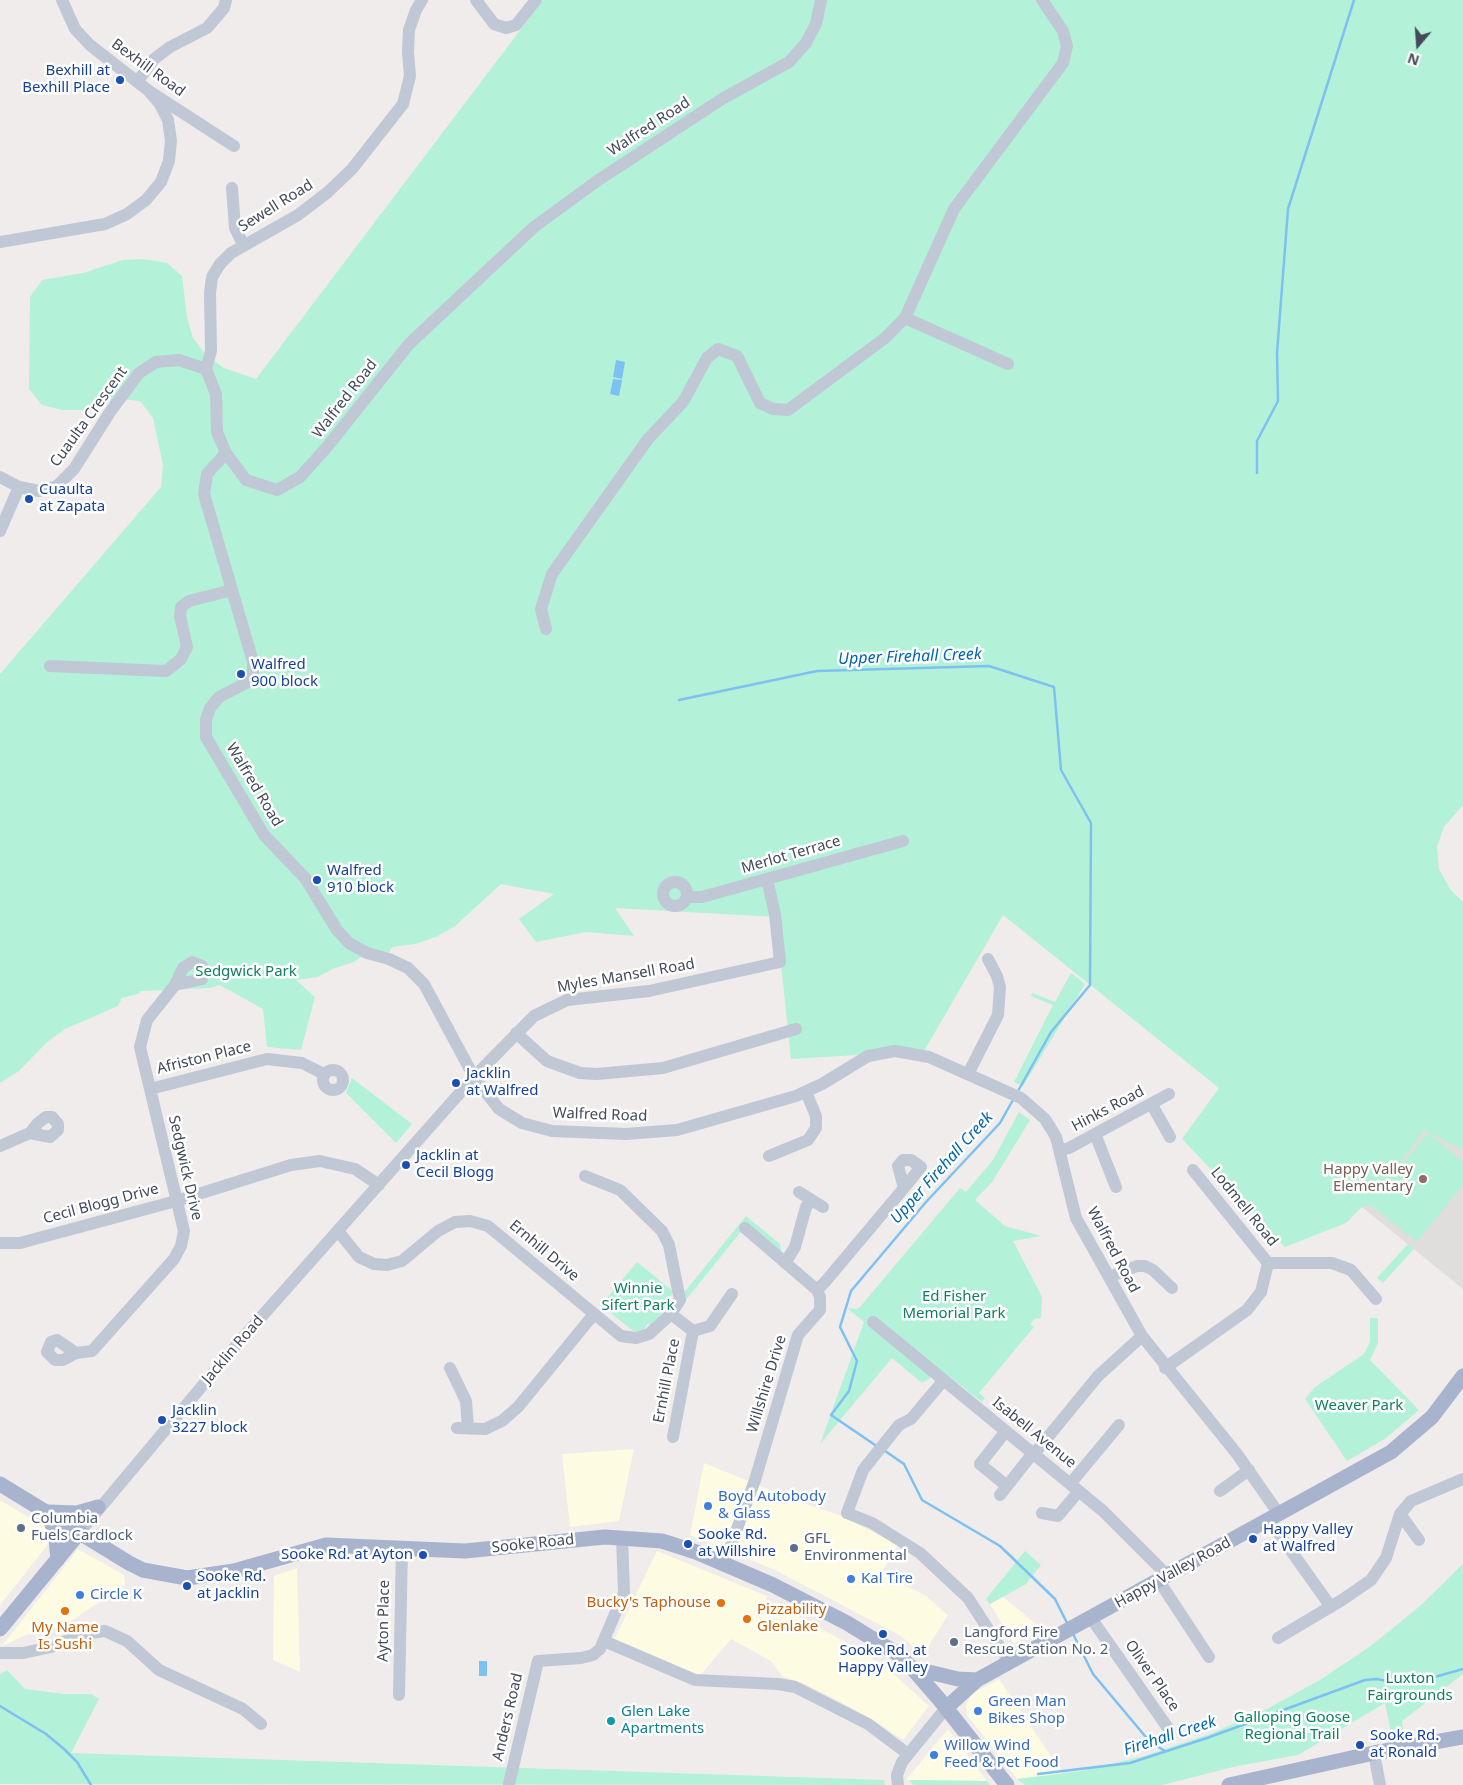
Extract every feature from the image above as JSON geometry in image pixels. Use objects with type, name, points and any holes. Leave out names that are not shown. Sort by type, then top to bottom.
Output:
[{"type":"main road","name":"Happy Valley Road","points":[[946,1708],[977,1680],[1367,1467],[1403,1442],[1432,1417],[1463,1376]]},
{"type":"main road","name":"Sooke Road","points":[[0,1484],[78,1533],[143,1570],[187,1578],[234,1571],[326,1545],[465,1551],[622,1537],[662,1541],[773,1584],[847,1623],[896,1653],[912,1668],[946,1708],[1007,1785]]},
{"type":"main road","points":[[58,1559],[55,1530],[46,1512],[77,1513],[98,1507]]},
{"type":"main road","name":"Jacklin Road","points":[[0,1630],[78,1533]]},
{"type":"main road","points":[[912,1668],[958,1679],[977,1680]]},
{"type":"main road","points":[[1229,1785],[1374,1753],[1463,1737]]},
{"type":"street","name":"Bexhill Road","points":[[62,0],[75,30],[90,45],[149,91],[234,146]]},
{"type":"street","points":[[137,82],[154,59],[170,47],[207,28],[224,8],[226,0]]},
{"type":"street","name":"Sewell Road","points":[[206,369],[211,352],[210,293],[212,277],[220,264],[231,253],[298,215],[328,192],[352,168],[403,104],[410,76],[409,30],[422,0]]},
{"type":"street","points":[[476,0],[494,24],[506,28],[516,25],[536,0]]},
{"type":"street","name":"Walfred Road","points":[[821,0],[816,24],[806,43],[789,62],[714,104],[597,180],[534,227],[409,344],[328,447],[300,477],[277,490],[246,480],[226,453],[207,474],[204,494],[253,662],[253,673],[250,681],[219,697],[210,708],[206,720],[206,737],[264,835],[305,878],[337,930],[350,943],[367,953],[389,959],[408,968],[424,984],[474,1077],[499,1109],[522,1123],[552,1131],[602,1134],[677,1130],[806,1092],[868,1056],[885,1051],[906,1051],[929,1057],[1021,1098],[1052,1129],[1061,1150],[1073,1210],[1142,1336],[1165,1368],[1220,1432],[1249,1470],[1274,1517],[1331,1607]]},
{"type":"street","points":[[546,628],[541,609],[552,574],[648,439],[683,402],[707,358],[718,349],[737,356],[760,403],[773,410],[788,410],[885,338],[906,318],[954,209],[1063,63],[1067,46],[1063,31],[1042,0]]},
{"type":"street","points":[[0,242],[105,224],[126,214],[146,200],[161,182],[169,161],[171,141],[168,120],[160,104],[149,91]]},
{"type":"street","points":[[232,188],[234,228],[244,246]]},
{"type":"street","points":[[906,318],[1008,364]]},
{"type":"street","name":"Cuaulta Crescent","points":[[0,477],[19,487],[39,491],[57,486],[74,469],[110,412],[139,374],[156,362],[179,360],[206,369]]},
{"type":"street","points":[[206,369],[216,394],[217,432],[226,453]]},
{"type":"street","points":[[0,531],[19,487]]},
{"type":"street","points":[[50,666],[166,671],[181,659],[186,647],[180,616],[181,606],[189,601],[232,590]]},
{"type":"street","name":"Merlot Terrace","points":[[688,896],[702,897],[903,841]]},
{"type":"street","name":"Myles Mansell Road","points":[[474,1077],[534,1016],[567,1000],[649,991],[780,962],[775,914],[767,879]]},
{"type":"street","points":[[968,1074],[998,1015],[1000,986],[988,959]]},
{"type":"street","name":"Sedgwick Drive","points":[[76,1353],[92,1351],[174,1259],[181,1246],[184,1231],[140,1047],[147,1020],[175,986]]},
{"type":"street","points":[[516,1033],[547,1061],[580,1073],[598,1074],[662,1068],[796,1029]]},
{"type":"street","name":"Afriston Place","points":[[150,1089],[267,1059],[302,1063],[324,1074]]},
{"type":"street","name":"Jacklin Road","points":[[78,1533],[239,1342],[474,1077]]},
{"type":"street","points":[[769,1156],[808,1140],[816,1128],[816,1116],[806,1092]]},
{"type":"street","name":"Hinks Road","points":[[1061,1150],[1152,1105],[1169,1094]]},
{"type":"street","points":[[1152,1105],[1170,1137]]},
{"type":"street","points":[[0,1146],[30,1133]]},
{"type":"street","points":[[1095,1134],[1116,1187]]},
{"type":"street","name":"Cecil Blogg Drive","points":[[0,1243],[20,1243],[176,1201],[291,1165],[320,1161],[355,1169],[379,1185]]},
{"type":"street","name":"Lodmell Road","points":[[1165,1368],[1247,1310],[1261,1292],[1268,1263],[1193,1170]]},
{"type":"street","name":"Ernhill Drive","points":[[338,1231],[359,1257],[374,1264],[387,1265],[402,1261],[438,1232],[455,1222],[470,1221],[488,1226],[621,1336],[636,1338],[654,1331],[678,1306],[680,1295],[666,1237],[620,1190],[585,1176]]},
{"type":"street","points":[[745,1228],[816,1290],[826,1282],[904,1188]]},
{"type":"street","points":[[799,1192],[823,1207]]},
{"type":"street","points":[[785,1263],[795,1247],[810,1200]]},
{"type":"street","points":[[1268,1263],[1332,1263],[1351,1270],[1376,1299]]},
{"type":"street","points":[[1109,1278],[1137,1266],[1145,1266],[1153,1270],[1172,1288]]},
{"type":"street","name":"Willshire Drive","points":[[724,1564],[755,1480],[798,1335],[820,1310],[820,1297],[816,1290]]},
{"type":"street","name":"Ernhill Place","points":[[693,1331],[710,1326],[732,1294]]},
{"type":"street","points":[[450,1368],[466,1401],[463,1428],[485,1429],[502,1421],[518,1407],[594,1314]]},
{"type":"street","name":"Ernhill Place","points":[[671,1314],[693,1331]]},
{"type":"street","name":"Isabell Avenue","points":[[873,1322],[1122,1529],[1164,1579],[1209,1657]]},
{"type":"street","name":"Ernhill Place","points":[[673,1437],[693,1331]]},
{"type":"street","points":[[1006,1431],[980,1464],[1001,1489],[1034,1454],[1098,1376],[1142,1336]]},
{"type":"street","points":[[943,1381],[911,1419],[899,1424],[863,1470],[847,1512],[872,1523],[920,1552],[968,1598],[1010,1662]]},
{"type":"street","points":[[1042,1513],[1058,1516],[1119,1424]]},
{"type":"street","points":[[1220,1491],[1249,1470]]},
{"type":"street","points":[[1278,1638],[1361,1588],[1381,1567],[1392,1542],[1400,1514],[1411,1501],[1463,1479]]},
{"type":"street","points":[[1400,1514],[1419,1540]]},
{"type":"street","name":"Anders Road","points":[[509,1784],[538,1661],[593,1655],[600,1649],[604,1641],[624,1593],[622,1537]]},
{"type":"street","name":"Ayton Place","points":[[399,1695],[402,1548]]},
{"type":"street","name":"Oliver Place","points":[[1091,1618],[1168,1728]]},
{"type":"street","points":[[0,1653],[23,1653],[51,1647],[83,1634],[105,1631],[127,1641],[159,1670],[243,1709],[260,1724]]},
{"type":"street","points":[[604,1641],[695,1680],[778,1684],[800,1689],[868,1724],[908,1754]]},
{"type":"street","points":[[898,1785],[900,1766],[946,1708]]},
{"type":"street","points":[[1374,1753],[1380,1785]]},
{"type":"shaded area","name":"Happy Valley Elementary","points":[[1425,1120],[1463,1150],[1463,1289],[1362,1207]]},
{"type":"shaded area","points":[[634,1449],[619,1521],[570,1527],[562,1454]]},
{"type":"shaded area","points":[[704,1463],[800,1502],[842,1516],[898,1545],[881,1573],[926,1596],[948,1615],[923,1655],[901,1636],[775,1570],[690,1535]]},
{"type":"shaded area","points":[[0,1500],[45,1527],[50,1542],[0,1605]]},
{"type":"shaded area","points":[[78,1549],[124,1575],[125,1585],[65,1625],[26,1635],[2,1646]]},
{"type":"shaded area","points":[[657,1551],[767,1596],[766,1599],[862,1651],[897,1677],[929,1706],[903,1740],[875,1721],[835,1699],[805,1684],[782,1676],[771,1661],[731,1639],[699,1677],[614,1640]]},
{"type":"shaded area","points":[[297,1568],[300,1672],[273,1660],[274,1576]]},
{"type":"shaded area","points":[[1003,1597],[1042,1629],[1014,1644],[990,1604]]},
{"type":"shaded area","points":[[999,1679],[1063,1774],[1017,1779],[967,1715],[966,1704],[972,1694]]},
{"type":"shaded area","points":[[948,1729],[987,1781],[906,1780]]},
{"type":"green space","name":"Sedgwick Park","points":[[543,0],[1463,0],[1463,805],[1444,827],[1437,847],[1439,869],[1450,889],[1463,902],[1463,1150],[1424,1130],[1378,1194],[1428,1133],[1463,1162],[1463,1185],[1417,1242],[1371,1205],[1362,1207],[1346,1223],[1285,1247],[1182,1139],[1219,1088],[1003,915],[924,1051],[791,1059],[776,917],[615,908],[634,936],[586,932],[536,942],[519,919],[554,894],[501,884],[455,926],[436,937],[415,944],[392,947],[389,952],[367,953],[354,962],[332,969],[318,977],[296,980],[315,997],[301,1050],[267,1047],[263,1009],[220,985],[210,988],[141,991],[138,994],[122,998],[118,1006],[65,1029],[46,1043],[19,1071],[0,1083],[0,674],[161,487],[163,465],[153,418],[140,401],[120,399],[84,410],[62,410],[42,405],[29,389],[30,297],[42,280],[83,273],[123,260],[143,259],[167,263],[182,276],[187,317],[193,338],[206,355],[224,368],[256,379]]},
{"type":"green space","points":[[1071,973],[1085,984],[1023,1086],[1014,1082],[1053,1005],[1031,996],[1032,993],[1055,1002]]},
{"type":"green space","points":[[352,1078],[412,1124],[396,1143],[346,1093]]},
{"type":"green space","name":"Ed Fisher Memorial Park","points":[[1019,1112],[1030,1120],[992,1182],[975,1200],[1005,1226],[1041,1236],[1013,1241],[1042,1297],[1041,1318],[1034,1319],[1030,1324],[1034,1327],[979,1393],[985,1398],[982,1402],[950,1377],[933,1376],[922,1383],[892,1358],[820,1444],[864,1322],[847,1308],[856,1309],[860,1307],[960,1188],[966,1192],[993,1160]]},
{"type":"green space","points":[[746,1216],[780,1244],[782,1254],[747,1224],[685,1301],[683,1294]]},
{"type":"green space","points":[[1408,1244],[1414,1249],[1383,1283],[1377,1278]]},
{"type":"green space","name":"Winnie Sifert Park","points":[[637,1262],[674,1292],[660,1309],[663,1312],[651,1326],[648,1324],[643,1330],[633,1331],[601,1305]]},
{"type":"green space","name":"Weaver Park","points":[[1370,1318],[1378,1318],[1378,1343],[1370,1360],[1419,1410],[1386,1438],[1347,1461],[1305,1399],[1315,1387],[1364,1354],[1370,1342]]},
{"type":"green space","points":[[1025,1551],[1041,1565],[1026,1584],[990,1604],[986,1599]]},
{"type":"green space","name":"Galloping Goose Regional Trail","points":[[1463,1564],[1463,1674],[1402,1721],[1404,1735],[1392,1737],[1385,1703],[1298,1755],[1237,1766],[1162,1785],[1025,1785],[1017,1779],[1081,1771],[1144,1756],[1210,1734],[1267,1709],[1320,1680],[1372,1645],[1420,1606]]},
{"type":"green space","points":[[7,1670],[25,1689],[64,1694],[91,1694],[99,1699],[71,1753],[884,1780],[885,1785],[0,1784],[0,1674]]},
{"type":"green space","points":[[909,1780],[987,1781],[990,1785],[913,1785]]},
{"type":"water","points":[[616,360],[625,362],[622,379],[613,377]]},
{"type":"water","points":[[613,379],[622,380],[619,396],[610,394]]},
{"type":"water","points":[[479,1661],[487,1661],[487,1676],[479,1676]]},
{"type":"waterway","points":[[1257,473],[1257,441],[1278,401],[1277,353],[1288,209],[1354,0]]},
{"type":"waterway","name":"Upper Firehall Creek","points":[[679,700],[817,671],[989,666],[1054,687],[1061,770],[1091,823],[1090,985],[1051,1032],[1018,1091]]},
{"type":"waterway","name":"Upper Firehall Creek","points":[[878,1447],[831,1415],[849,1391],[857,1361],[840,1327],[851,1291],[926,1202],[1000,1123],[1014,1098]]},
{"type":"waterway","name":"Upper Firehall Creek","points":[[885,1451],[904,1464],[922,1500],[1000,1546],[1055,1599],[1068,1625]]},
{"type":"waterway","name":"Upper Firehall Creek","points":[[1073,1634],[1093,1674],[1150,1742],[1165,1751]]},
{"type":"waterway","name":"Firehall Creek","points":[[1400,1684],[1417,1682],[1463,1669]]},
{"type":"waterway","name":"Firehall Creek","points":[[1038,1774],[1130,1763],[1207,1738],[1365,1680],[1377,1679],[1392,1682]]},
{"type":"waterway","points":[[0,1706],[46,1734],[64,1749],[77,1762],[91,1785]]},
{"type":"place","name":"Bexhill at Bexhill Place","points":[[120,80]]},
{"type":"place","name":"Cuaulta at Zapata","points":[[29,499]]},
{"type":"place","name":"Walfred 900 block","points":[[241,674]]},
{"type":"place","name":"Walfred 910 block","points":[[317,880]]},
{"type":"place","name":"Jacklin at Walfred","points":[[456,1083]]},
{"type":"place","name":"Jacklin at Cecil Blogg","points":[[406,1165]]},
{"type":"place","name":"Happy Valley Elementary","points":[[1423,1179]]},
{"type":"place","name":"Jacklin 3227 block","points":[[162,1420]]},
{"type":"place","name":"Boyd Autobody & Glass","points":[[708,1506]]},
{"type":"place","name":"Columbia Fuels Cardlock","points":[[21,1528]]},
{"type":"place","name":"Happy Valley at Walfred","points":[[1253,1539]]},
{"type":"place","name":"Sooke Rd. at Willshire","points":[[688,1544]]},
{"type":"place","name":"GFL Environmental","points":[[794,1548]]},
{"type":"place","name":"Sooke Rd. at Ayton","points":[[423,1555]]},
{"type":"place","name":"Kal Tire","points":[[851,1579]]},
{"type":"place","name":"Sooke Rd. at Jacklin","points":[[187,1586]]},
{"type":"place","name":"Circle K","points":[[80,1595]]},
{"type":"place","name":"Bucky's Taphouse","points":[[721,1603]]},
{"type":"place","name":"My Name Is Sushi","points":[[65,1611]]},
{"type":"place","name":"Pizzability Glenlake","points":[[747,1619]]},
{"type":"place","name":"Sooke Rd. at Happy Valley","points":[[883,1634]]},
{"type":"place","name":"Langford Fire Rescue Station No. 2","points":[[954,1642]]},
{"type":"place","name":"Green Man Bikes Shop","points":[[978,1711]]},
{"type":"place","name":"Glen Lake Apartments","points":[[611,1721]]},
{"type":"place","name":"Sooke Rd. at Ronald","points":[[1360,1745]]},
{"type":"place","name":"Willow Wind Feed & Pet Food","points":[[934,1755]]},
{"type":"park label","name":"Luxton Fairgrounds","points":[[1410,1688]]}]
